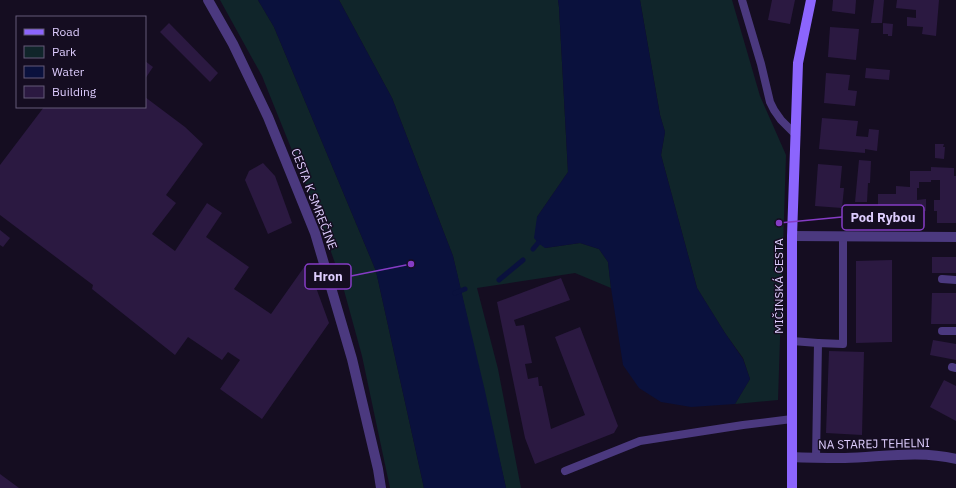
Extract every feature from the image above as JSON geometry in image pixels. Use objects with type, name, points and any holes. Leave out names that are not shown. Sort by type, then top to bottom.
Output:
[{"type":"street","name":"CESTA K SMREČINE","points":[[208,0],[233,44],[268,117],[315,233],[352,359],[378,469],[381,488]]},
{"type":"street","name":"MIČINSKÁ CESTA","points":[[792,488],[792,236],[798,63],[811,0]]},
{"type":"street","points":[[792,236],[956,237]]},
{"type":"street","name":"NA STAREJ TEHELNI","points":[[792,457],[845,458],[912,454],[955,457]]},
{"type":"lane","points":[[742,0],[770,102],[781,120],[796,135]]},
{"type":"lane","name":"MIČINSKÁ CESTA","points":[[792,341],[843,344],[843,236]]},
{"type":"lane","points":[[942,279],[956,280]]},
{"type":"lane","points":[[942,331],[956,331]]},
{"type":"lane","points":[[816,458],[818,343]]},
{"type":"lane","points":[[565,471],[640,441],[792,419]]},
{"type":"green space","points":[[220,0],[258,0],[274,27],[376,271],[424,488],[390,488],[362,356],[342,283],[318,215],[262,76]]},
{"type":"green space","points":[[339,0],[558,0],[568,172],[537,217],[545,248],[580,243],[599,249],[608,262],[611,288],[575,273],[477,288],[498,369],[521,488],[506,488],[453,256],[392,98]]},
{"type":"green space","points":[[640,0],[732,0],[760,96],[786,155],[778,400],[735,404],[750,379],[743,358],[725,333],[697,288],[661,155],[665,132],[660,115]]},
{"type":"water","points":[[258,0],[339,0],[392,98],[453,256],[506,488],[424,488],[376,271],[274,27]]},
{"type":"water","points":[[558,0],[640,0],[660,115],[665,132],[661,155],[697,288],[743,359],[750,379],[735,404],[691,407],[661,402],[639,388],[623,365],[608,262],[599,249],[580,243],[545,248],[534,238],[537,217],[568,172]]},
{"type":"building","points":[[772,0],[795,0],[790,24],[768,20]]},
{"type":"building","points":[[833,0],[856,0],[855,14],[832,11]]},
{"type":"building","points":[[874,0],[884,0],[882,23],[871,23]]},
{"type":"building","points":[[897,0],[939,0],[936,36],[922,34],[923,27],[907,26],[907,17],[916,18],[916,10],[896,8]]},
{"type":"building","points":[[169,23],[218,73],[210,82],[160,32]]},
{"type":"building","points":[[883,23],[893,24],[892,36],[883,34]]},
{"type":"building","points":[[830,27],[859,29],[856,60],[828,57]]},
{"type":"building","points":[[146,62],[153,67],[146,78]]},
{"type":"building","points":[[866,68],[890,70],[889,80],[865,78]]},
{"type":"building","points":[[826,73],[850,75],[848,90],[857,91],[855,106],[824,103]]},
{"type":"building","points":[[146,98],[185,127],[203,144],[166,195],[176,203],[152,234],[175,251],[207,203],[222,213],[206,237],[249,267],[234,289],[271,314],[307,263],[329,323],[262,419],[220,389],[240,360],[228,352],[222,360],[188,337],[175,355],[92,289],[93,285],[0,215],[0,165],[43,108],[146,108]]},
{"type":"building","points":[[822,118],[858,121],[856,136],[868,137],[869,129],[879,130],[877,151],[865,149],[865,153],[819,149]]},
{"type":"building","points":[[935,144],[944,144],[944,159],[935,158]]},
{"type":"building","points":[[859,160],[871,161],[867,202],[855,202]]},
{"type":"building","points":[[263,163],[275,176],[292,223],[268,234],[245,180],[249,171]]},
{"type":"building","points":[[818,164],[842,166],[840,188],[844,188],[842,208],[815,206]]},
{"type":"building","points":[[931,167],[954,168],[954,176],[956,176],[956,223],[937,223],[937,211],[934,211],[934,200],[940,200],[940,180],[931,180],[931,182],[919,182],[919,188],[917,188],[917,200],[926,199],[926,211],[923,211],[923,223],[878,223],[878,194],[896,194],[896,186],[910,187],[910,171],[931,171]]},
{"type":"building","points":[[0,230],[10,238],[3,247],[0,245]]},
{"type":"building","points":[[932,257],[956,257],[956,273],[932,273]]},
{"type":"building","points":[[892,260],[892,342],[856,343],[856,261]]},
{"type":"building","points":[[561,278],[570,300],[514,320],[516,326],[524,325],[532,363],[525,364],[528,379],[538,377],[539,386],[542,386],[551,429],[585,415],[555,337],[580,327],[618,426],[614,433],[535,464],[525,438],[497,302]]},
{"type":"building","points":[[932,293],[956,293],[956,324],[931,324]]},
{"type":"building","points":[[933,340],[956,344],[956,360],[930,355]]},
{"type":"building","points":[[829,351],[864,352],[862,435],[826,433]]},
{"type":"building","points":[[944,380],[956,386],[956,421],[930,407]]},
{"type":"building","points":[[0,474],[19,488],[0,488]]},
{"type":"waterway","points":[[533,249],[538,243]]},
{"type":"waterway","points":[[499,280],[523,260]]},
{"type":"waterway","points":[[455,293],[465,289]]},
{"type":"place","name":"Pod Rybou","points":[[779,223]]},
{"type":"place","name":"Hron","points":[[411,264]]}]
